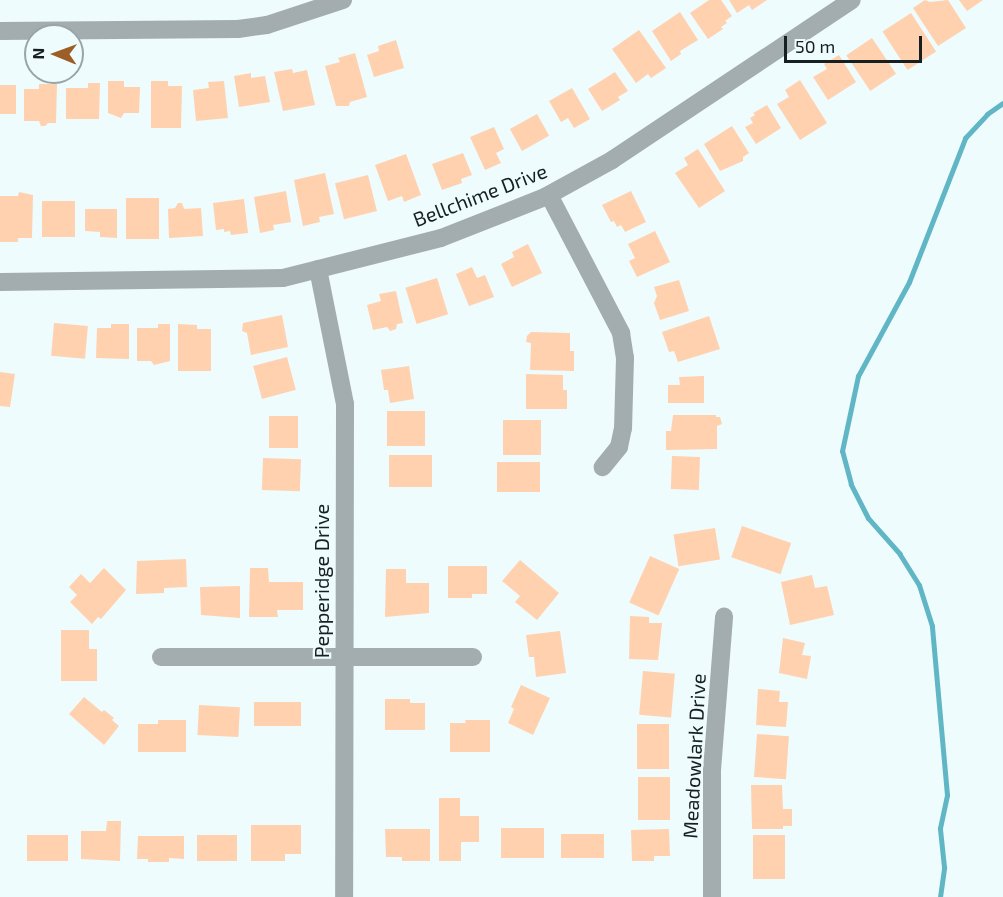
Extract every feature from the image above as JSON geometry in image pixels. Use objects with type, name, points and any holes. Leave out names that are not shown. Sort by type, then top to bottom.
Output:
[{"type":"street","points":[[0,31],[238,29],[267,26],[343,0]]},
{"type":"street","name":"Bellchime Drive","points":[[0,282],[283,278],[441,238],[549,195],[612,160],[852,0]]},
{"type":"street","points":[[549,195],[621,333],[625,358],[623,428],[619,447],[603,467]]},
{"type":"street","name":"Pepperidge Drive","points":[[318,269],[345,404],[344,897]]},
{"type":"street","name":"Meadowlark Drive","points":[[712,897],[712,770],[724,616]]},
{"type":"street","points":[[161,657],[473,657]]},
{"type":"building","points":[[709,0],[721,0],[732,16],[725,21],[727,23],[721,27],[723,29],[708,39],[690,13]]},
{"type":"building","points":[[729,0],[767,0],[752,10],[749,5],[737,13]]},
{"type":"building","points":[[925,0],[930,2],[948,0],[966,28],[938,46],[913,8]]},
{"type":"building","points":[[959,0],[983,0],[967,11]]},
{"type":"building","points":[[680,12],[698,40],[680,51],[681,54],[671,61],[652,31]]},
{"type":"building","points":[[911,13],[936,52],[908,70],[882,32]]},
{"type":"building","points":[[639,30],[666,68],[651,78],[648,74],[636,83],[612,49]]},
{"type":"building","points":[[872,38],[896,74],[870,91],[846,55]]},
{"type":"building","points":[[396,40],[404,68],[374,77],[367,55],[379,51],[378,46]]},
{"type":"building","points":[[355,53],[367,97],[350,102],[349,106],[336,106],[325,66],[340,62],[338,58]]},
{"type":"building","points":[[839,55],[856,82],[828,100],[813,77],[827,69],[824,64]]},
{"type":"building","points":[[292,69],[293,73],[307,70],[315,105],[283,111],[274,72]]},
{"type":"building","points":[[615,72],[628,91],[618,97],[620,100],[602,111],[588,89]]},
{"type":"building","points":[[251,73],[251,78],[265,76],[270,102],[239,107],[234,76]]},
{"type":"building","points":[[800,80],[827,123],[800,140],[777,104],[789,97],[785,90]]},
{"type":"building","points":[[108,81],[124,81],[124,87],[140,87],[139,113],[124,113],[121,118],[108,113]]},
{"type":"building","points":[[151,81],[168,81],[168,86],[182,86],[181,128],[151,128]]},
{"type":"building","points":[[224,81],[228,118],[196,121],[193,90],[209,88],[208,82]]},
{"type":"building","points":[[88,83],[100,83],[99,119],[66,119],[66,88],[88,88]]},
{"type":"building","points":[[39,84],[57,84],[56,123],[41,126],[39,121],[24,121],[24,89],[39,89]]},
{"type":"building","points":[[0,85],[16,85],[16,114],[0,114]]},
{"type":"building","points":[[572,88],[590,119],[574,128],[568,118],[561,122],[549,101]]},
{"type":"building","points":[[767,105],[781,128],[756,144],[745,127],[753,123],[750,118],[755,115],[753,113]]},
{"type":"building","points":[[537,114],[549,136],[522,151],[510,129]]},
{"type":"building","points":[[732,126],[749,153],[743,157],[743,161],[720,171],[704,144]]},
{"type":"building","points":[[494,127],[504,149],[496,153],[501,163],[485,170],[470,137]]},
{"type":"building","points":[[698,149],[725,191],[699,208],[675,173],[688,165],[684,158]]},
{"type":"building","points":[[463,153],[472,175],[461,179],[462,183],[442,190],[432,164]]},
{"type":"building","points":[[406,154],[421,195],[404,202],[402,196],[388,201],[375,165]]},
{"type":"building","points":[[325,173],[334,214],[319,217],[320,222],[303,226],[294,180]]},
{"type":"building","points":[[368,175],[377,211],[344,219],[335,183]]},
{"type":"building","points":[[286,191],[291,222],[273,225],[274,230],[260,233],[254,197]]},
{"type":"building","points":[[631,191],[646,222],[625,232],[621,225],[617,227],[614,221],[611,222],[602,205]]},
{"type":"building","points":[[19,192],[33,195],[32,238],[18,238],[18,242],[0,242],[0,196],[18,196]]},
{"type":"building","points":[[126,198],[159,198],[159,239],[126,239]]},
{"type":"building","points":[[244,199],[248,233],[231,235],[230,231],[224,232],[224,229],[216,230],[213,203]]},
{"type":"building","points":[[42,201],[75,201],[75,237],[42,237]]},
{"type":"building","points":[[178,203],[182,203],[184,209],[201,208],[203,236],[169,238],[168,209],[175,208]]},
{"type":"building","points":[[85,209],[117,209],[117,238],[100,237],[100,232],[85,231]]},
{"type":"building","points":[[655,231],[670,262],[637,277],[629,261],[635,258],[628,244]]},
{"type":"building","points":[[528,244],[542,273],[512,287],[501,264],[514,257],[512,252]]},
{"type":"building","points":[[472,267],[477,278],[485,275],[494,297],[469,306],[456,274]]},
{"type":"building","points":[[437,278],[448,314],[417,324],[405,288]]},
{"type":"building","points":[[679,280],[689,311],[660,320],[654,303],[657,296],[654,287]]},
{"type":"building","points":[[396,291],[403,323],[397,324],[396,329],[390,331],[387,327],[373,330],[367,305],[381,301],[379,294]]},
{"type":"building","points":[[282,315],[288,347],[251,355],[247,333],[242,331],[243,323]]},
{"type":"building","points":[[709,316],[720,349],[678,362],[674,351],[669,352],[662,332]]},
{"type":"building","points":[[54,323],[88,326],[85,359],[51,356]]},
{"type":"building","points":[[111,324],[129,324],[129,359],[96,358],[97,328],[111,328]]},
{"type":"building","points":[[158,324],[170,324],[170,361],[154,365],[151,361],[137,361],[137,328],[158,328]]},
{"type":"building","points":[[178,324],[197,325],[197,329],[211,329],[211,371],[178,371]]},
{"type":"building","points":[[531,332],[570,333],[570,351],[574,351],[574,371],[530,370],[531,343],[526,342]]},
{"type":"building","points":[[287,357],[296,390],[262,399],[253,366]]},
{"type":"building","points":[[409,366],[414,399],[390,403],[388,390],[384,390],[381,370]]},
{"type":"building","points":[[0,372],[15,374],[10,407],[0,406]]},
{"type":"building","points":[[526,374],[563,375],[563,390],[567,390],[567,409],[526,409]]},
{"type":"building","points":[[704,376],[704,403],[668,403],[668,385],[680,385],[679,377]]},
{"type":"building","points":[[387,411],[425,411],[425,446],[387,446]]},
{"type":"building","points":[[673,415],[716,415],[720,417],[722,424],[717,426],[717,449],[666,450],[666,431],[671,431]]},
{"type":"building","points":[[269,416],[298,416],[298,448],[269,448]]},
{"type":"building","points":[[503,420],[541,420],[541,455],[503,455]]},
{"type":"building","points":[[389,455],[432,455],[432,487],[389,487]]},
{"type":"building","points":[[672,456],[700,457],[699,490],[671,489]]},
{"type":"building","points":[[263,458],[301,459],[300,491],[262,490]]},
{"type":"building","points":[[497,462],[540,462],[540,492],[497,492]]},
{"type":"building","points":[[742,526],[791,543],[780,574],[731,557]]},
{"type":"building","points":[[715,528],[720,560],[679,566],[674,535]]},
{"type":"building","points":[[650,556],[679,569],[658,616],[629,603]]},
{"type":"building","points":[[186,559],[187,587],[164,588],[164,593],[136,594],[137,561]]},
{"type":"building","points":[[520,560],[559,593],[537,620],[515,602],[520,596],[502,581]]},
{"type":"building","points":[[448,566],[487,566],[487,594],[472,594],[472,598],[448,598]]},
{"type":"building","points":[[104,568],[126,590],[101,619],[98,617],[92,624],[70,602],[77,595],[69,587],[81,574],[90,583]]},
{"type":"building","points":[[250,568],[268,568],[269,582],[303,582],[303,610],[277,610],[278,617],[249,617]]},
{"type":"building","points":[[386,569],[406,569],[406,583],[429,583],[429,613],[385,617]]},
{"type":"building","points":[[812,575],[815,588],[827,586],[834,615],[790,625],[781,582]]},
{"type":"building","points":[[240,586],[240,618],[201,615],[200,587]]},
{"type":"building","points":[[630,616],[649,617],[649,623],[662,623],[658,660],[629,659]]},
{"type":"building","points":[[61,630],[89,630],[89,649],[97,649],[97,681],[61,681]]},
{"type":"building","points":[[560,631],[566,673],[536,677],[534,657],[529,657],[526,635]]},
{"type":"building","points":[[783,638],[805,643],[802,655],[811,656],[807,679],[779,673]]},
{"type":"building","points":[[643,671],[675,674],[671,718],[639,715]]},
{"type":"building","points":[[521,685],[550,698],[533,735],[508,723],[514,709],[511,707]]},
{"type":"building","points":[[758,689],[780,691],[779,702],[788,702],[786,727],[756,725]]},
{"type":"building","points":[[84,697],[102,712],[104,710],[114,718],[112,720],[119,726],[104,745],[69,714]]},
{"type":"building","points":[[385,699],[410,699],[410,703],[425,703],[425,730],[385,730]]},
{"type":"building","points":[[254,702],[301,702],[301,726],[254,726]]},
{"type":"building","points":[[199,705],[240,707],[238,737],[197,735]]},
{"type":"building","points":[[158,720],[186,720],[186,752],[138,752],[138,724],[158,724]]},
{"type":"building","points":[[465,720],[490,720],[490,752],[450,752],[450,723],[466,723]]},
{"type":"building","points":[[637,724],[669,724],[669,769],[637,769]]},
{"type":"building","points":[[757,734],[789,736],[786,779],[754,777]]},
{"type":"building","points":[[638,777],[670,777],[670,820],[638,820]]},
{"type":"building","points":[[751,785],[782,785],[783,809],[792,809],[792,826],[783,826],[783,829],[752,829]]},
{"type":"building","points":[[439,798],[460,798],[460,816],[479,816],[479,842],[461,842],[461,861],[439,861]]},
{"type":"building","points":[[107,821],[121,821],[120,861],[81,859],[81,831],[106,831]]},
{"type":"building","points":[[251,825],[301,825],[301,854],[285,854],[285,861],[251,861]]},
{"type":"building","points":[[501,828],[544,828],[544,858],[501,858]]},
{"type":"building","points":[[385,829],[430,829],[430,861],[402,861],[402,857],[386,857]]},
{"type":"building","points":[[669,829],[670,856],[654,856],[654,861],[632,861],[631,830]]},
{"type":"building","points":[[561,834],[604,834],[604,858],[561,858]]},
{"type":"building","points":[[27,835],[68,835],[68,861],[27,861]]},
{"type":"building","points":[[197,835],[237,835],[237,861],[197,861]]},
{"type":"building","points":[[753,835],[785,835],[785,879],[753,879]]},
{"type":"building","points":[[138,836],[184,836],[184,859],[169,858],[169,862],[148,862],[148,859],[137,859]]},
{"type":"waterway","points":[[940,897],[944,867],[940,828],[947,795],[932,626],[919,585],[900,554],[868,518],[851,484],[842,451],[858,376],[909,282],[965,138],[987,114],[1003,103]]}]
